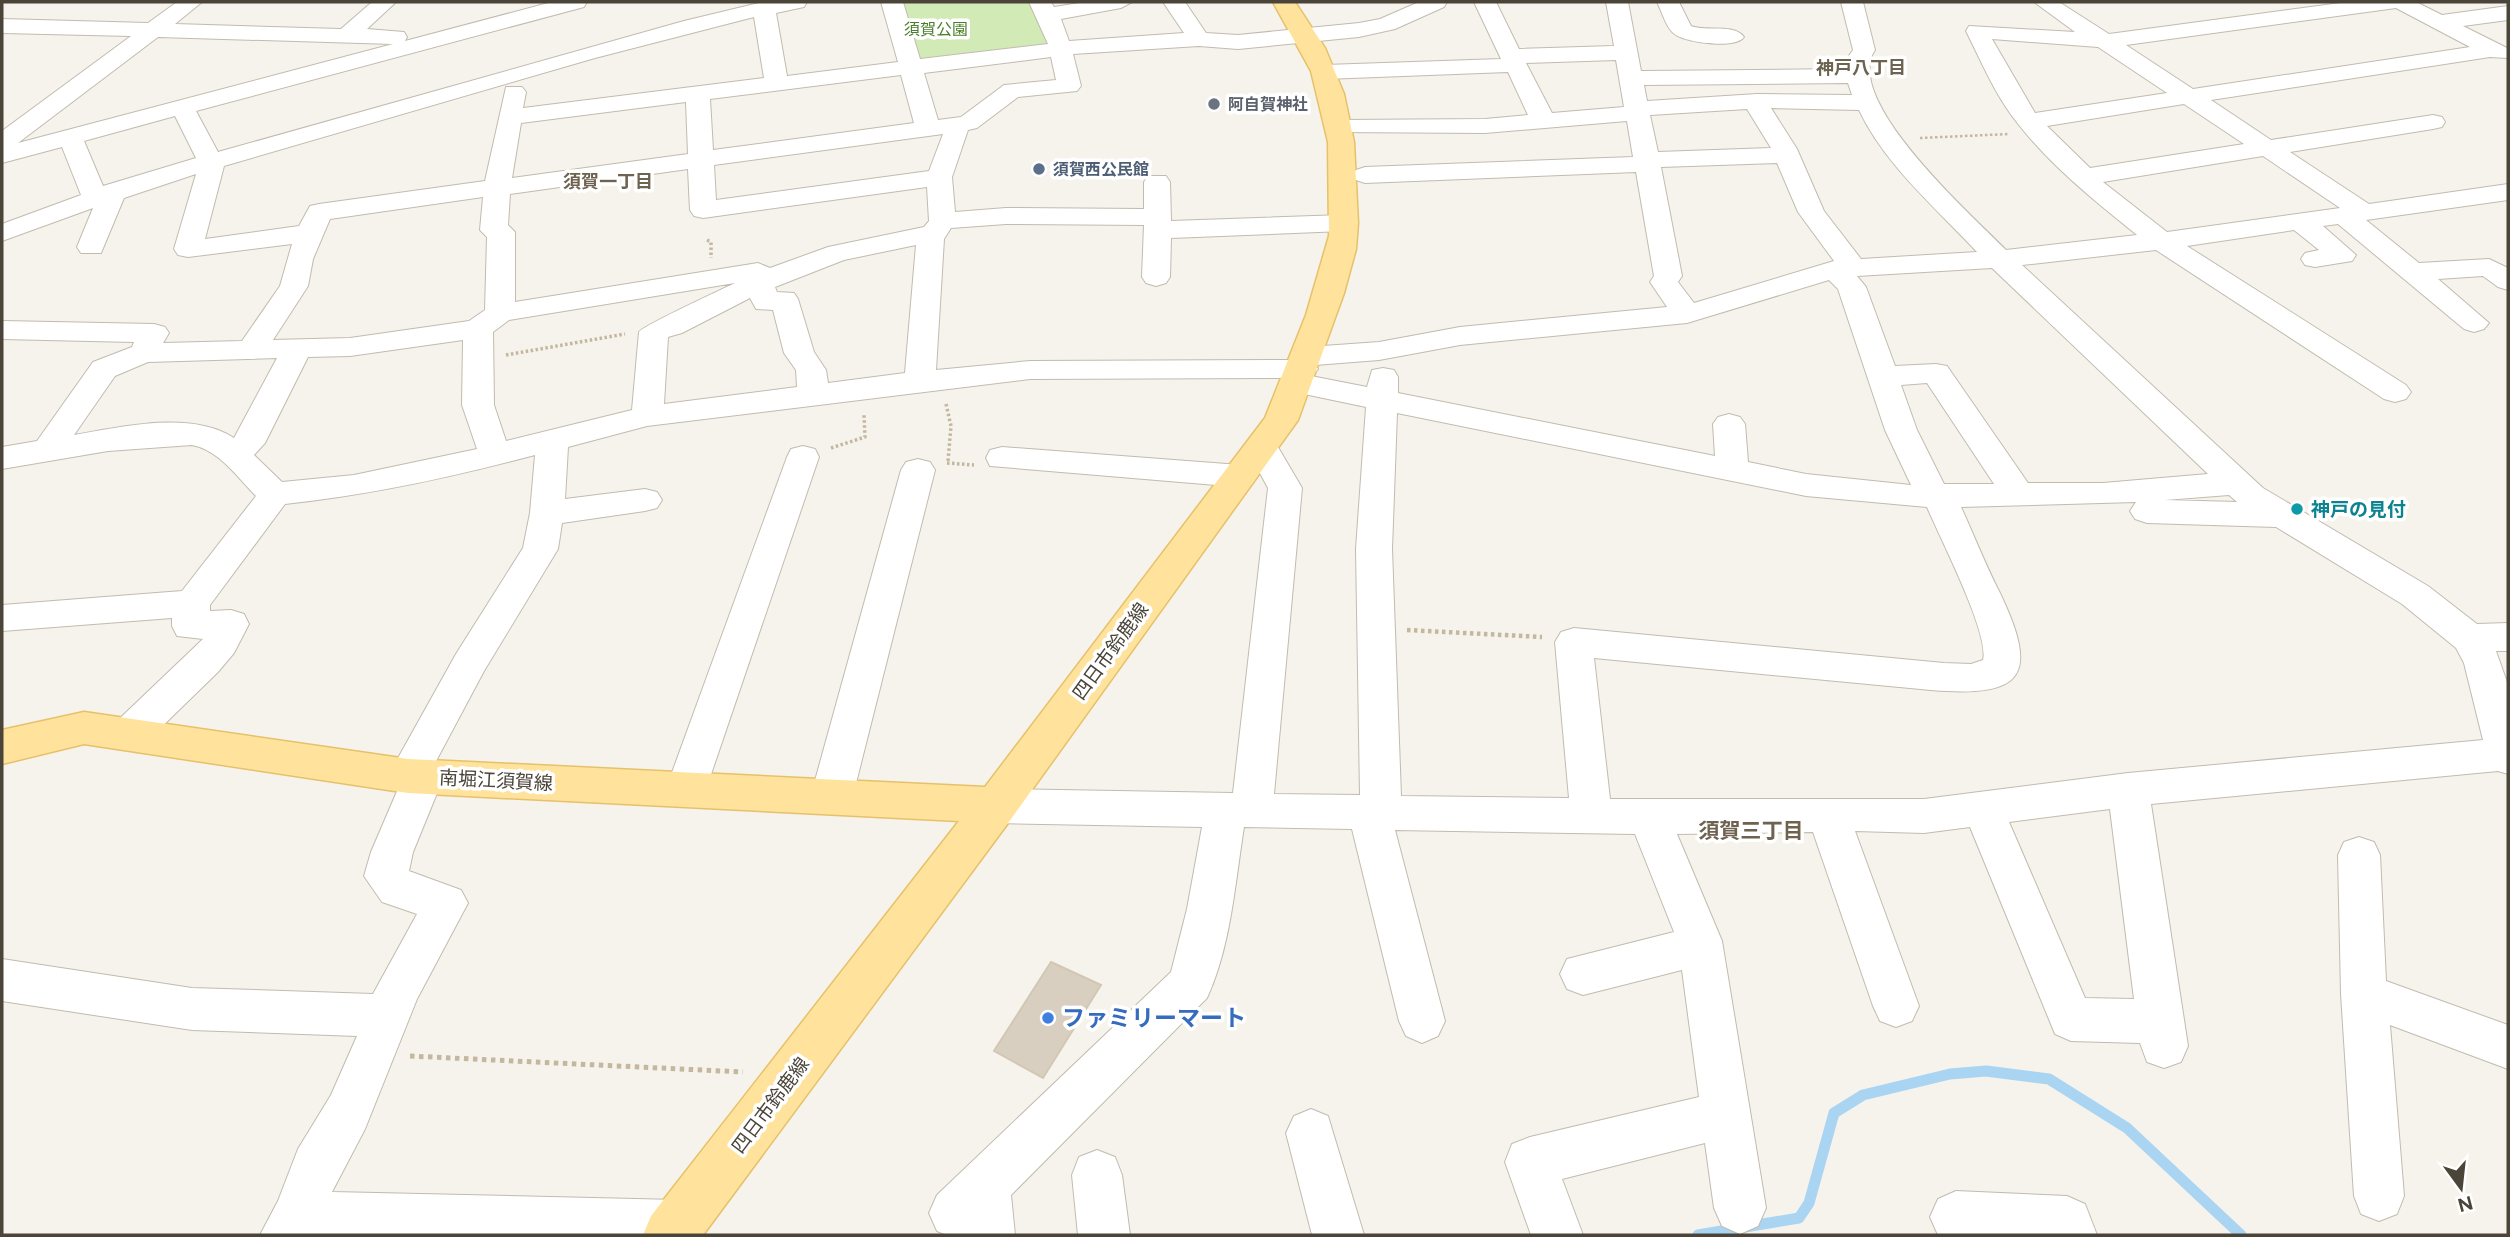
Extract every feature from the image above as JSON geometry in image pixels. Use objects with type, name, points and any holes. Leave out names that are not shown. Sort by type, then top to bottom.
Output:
[{"type":"main road","name":"四日市鈴鹿線","points":[[674,1231],[996,806],[1281,420],[1303,369],[1342,247],[1345,153],[1341,127],[1325,72],[1307,36],[1284,2]]},
{"type":"main road","name":"南堀江須賀線","points":[[2,747],[84,728],[416,776],[832,794],[996,806]]},
{"type":"street","points":[[2,143],[191,2]]},
{"type":"street","points":[[346,36],[385,2]]},
{"type":"street","points":[[2,155],[576,2]]},
{"type":"street","points":[[2,233],[104,194],[212,162],[426,81],[517,74],[764,8],[796,2]]},
{"type":"street","points":[[892,2],[928,128]]},
{"type":"street","points":[[251,350],[293,286],[319,212],[963,124],[1012,90],[1069,86],[1061,48],[1044,8],[1121,2]]},
{"type":"street","points":[[1174,2],[1199,39]]},
{"type":"street","points":[[510,117],[1061,48],[1144,40],[1199,39],[1238,42],[1307,36],[1387,24],[1436,2]]},
{"type":"street","points":[[1485,2],[1544,122]]},
{"type":"street","points":[[1617,2],[1668,276],[1664,282],[1687,314]]},
{"type":"street","points":[[1668,2],[1682,30],[1694,35],[1733,37]]},
{"type":"street","points":[[996,806],[1648,817],[1878,814],[1924,816],[2128,790],[2508,756],[2483,662],[2469,638],[2414,595],[2279,515],[2234,483],[1999,259],[1890,140],[1868,103],[1858,76],[1859,57],[1864,50],[1852,2]]},
{"type":"street","points":[[2045,2],[2268,148],[2353,213],[2412,272],[2474,323]]},
{"type":"street","points":[[2395,392],[2161,241],[2084,177],[2033,127],[2009,93],[1977,31],[2106,41],[2398,2],[2501,54]]},
{"type":"street","points":[[2,26],[28,8]]},
{"type":"street","points":[[764,8],[776,83]]},
{"type":"street","points":[[80,29],[109,9]]},
{"type":"street","points":[[2,26],[441,37],[471,10]]},
{"type":"street","points":[[2440,22],[2508,13]]},
{"type":"street","points":[[398,49],[426,81]]},
{"type":"street","points":[[1325,72],[1627,53]]},
{"type":"street","points":[[2033,127],[2191,97],[2501,54]]},
{"type":"street","points":[[495,455],[478,405],[478,361],[489,321],[501,232],[494,230],[497,187],[517,74]]},
{"type":"street","points":[[1631,78],[1858,76]]},
{"type":"street","points":[[698,92],[703,210],[707,240]]},
{"type":"street","points":[[1341,127],[1415,127],[1423,148],[1544,122],[1637,111],[1755,103],[1868,103]]},
{"type":"street","points":[[1591,815],[1574,642],[1851,670],[1972,678],[1991,675],[2000,668],[2005,658],[1991,607],[1984,599],[1936,495],[1901,430],[1844,268],[1811,212],[1787,155],[1755,103]]},
{"type":"street","points":[[182,107],[212,162],[188,250],[305,246]]},
{"type":"street","points":[[2084,177],[2433,121]]},
{"type":"street","points":[[930,380],[939,177],[963,124]]},
{"type":"street","points":[[1488,136],[1504,169]]},
{"type":"street","points":[[70,137],[104,194],[90,247]]},
{"type":"street","points":[[1366,175],[1787,155]]},
{"type":"street","points":[[703,210],[939,177]]},
{"type":"street","points":[[1156,276],[1157,182]]},
{"type":"street","points":[[130,733],[205,662],[221,643],[231,624],[190,626],[197,599],[275,494],[377,482],[647,416],[1030,370],[1303,369],[1460,336],[1687,314],[1844,268],[1999,259],[2161,241],[2508,192]]},
{"type":"street","points":[[647,416],[654,332],[672,327],[794,267],[838,253],[936,227],[1006,216],[1081,217],[1158,223],[1343,223]]},
{"type":"street","points":[[2299,221],[2342,255],[2315,258]]},
{"type":"street","points":[[47,450],[104,369],[143,353],[350,347],[489,321],[593,296],[794,267]]},
{"type":"street","points":[[2412,272],[2489,267],[2508,281]]},
{"type":"street","points":[[759,283],[766,303],[784,299],[799,353],[811,370],[813,395]]},
{"type":"street","points":[[2,330],[153,333],[143,353]]},
{"type":"street","points":[[232,454],[249,443],[298,349]]},
{"type":"street","points":[[1384,350],[1374,549],[1375,813],[1422,1021]]},
{"type":"street","points":[[1303,369],[1382,401],[1806,485],[1907,496],[2103,495],[2234,483]]},
{"type":"street","points":[[1880,373],[1895,376],[1936,373],[2019,495]]},
{"type":"street","points":[[1729,424],[1732,470]]},
{"type":"street","points":[[2,458],[134,438],[185,436],[210,439],[232,454],[275,494]]},
{"type":"street","points":[[552,440],[547,513],[540,549],[469,664],[416,776],[386,876],[397,889],[446,903],[396,993],[381,1036],[348,1112],[316,1167],[292,1226],[674,1231]]},
{"type":"street","points":[[686,789],[803,457]]},
{"type":"street","points":[[976,1211],[1191,983],[1209,909],[1239,810],[1285,488],[1251,462],[1002,458]]},
{"type":"street","points":[[832,794],[932,473]]},
{"type":"street","points":[[2103,495],[2114,504],[2133,509],[2279,515]]},
{"type":"street","points":[[547,513],[645,500]]},
{"type":"street","points":[[2,618],[197,599]]},
{"type":"street","points":[[2469,638],[2508,637]]},
{"type":"street","points":[[1983,808],[2071,1019],[2162,1034],[2128,790]]},
{"type":"street","points":[[1828,816],[1896,1006]]},
{"type":"street","points":[[1648,817],[1676,877],[1700,946],[1740,1208]]},
{"type":"street","points":[[2359,855],[2364,994],[2379,1196]]},
{"type":"street","points":[[1583,974],[1700,946]]},
{"type":"street","points":[[2,980],[381,1036]]},
{"type":"street","points":[[2364,994],[2508,1047]]},
{"type":"street","points":[[1557,1235],[1530,1162],[1726,1114]]},
{"type":"street","points":[[1311,1133],[1338,1235]]},
{"type":"street","points":[[1097,1175],[1104,1235]]},
{"type":"street","points":[[1956,1217],[2067,1222],[2071,1235]]},
{"type":"path","points":[[1890,140],[2033,127]]},
{"type":"path","points":[[478,361],[574,342],[654,332]]},
{"type":"path","points":[[930,380],[951,426],[932,473]]},
{"type":"path","points":[[803,457],[865,437],[863,389]]},
{"type":"path","points":[[1376,628],[1561,638],[1574,642]]},
{"type":"path","points":[[381,1036],[793,1074]]},
{"type":"green space","name":"須賀公園","points":[[899,2],[1032,2],[1052,43],[914,59]]},
{"type":"building","name":"ファミリーマート","points":[[1051,962],[1101,985],[1043,1078],[994,1051]]},
{"type":"waterway","points":[[1698,1235],[1799,1218],[1809,1203],[1834,1113],[1863,1095],[1950,1074],[1986,1071],[2049,1079],[2127,1128],[2241,1235]]},
{"type":"place","name":"阿自賀神社","points":[[1214,104]]},
{"type":"place","name":"須賀西公民館","points":[[1039,169]]},
{"type":"place","name":"神戸の見付","points":[[2297,509]]},
{"type":"place","name":"ファミリーマート","points":[[1048,1018]]},
{"type":"district","name":"神戸八丁目","points":[[1861,68]]},
{"type":"district","name":"須賀一丁目","points":[[608,182]]},
{"type":"district","name":"須賀三丁目","points":[[1751,831]]}]
